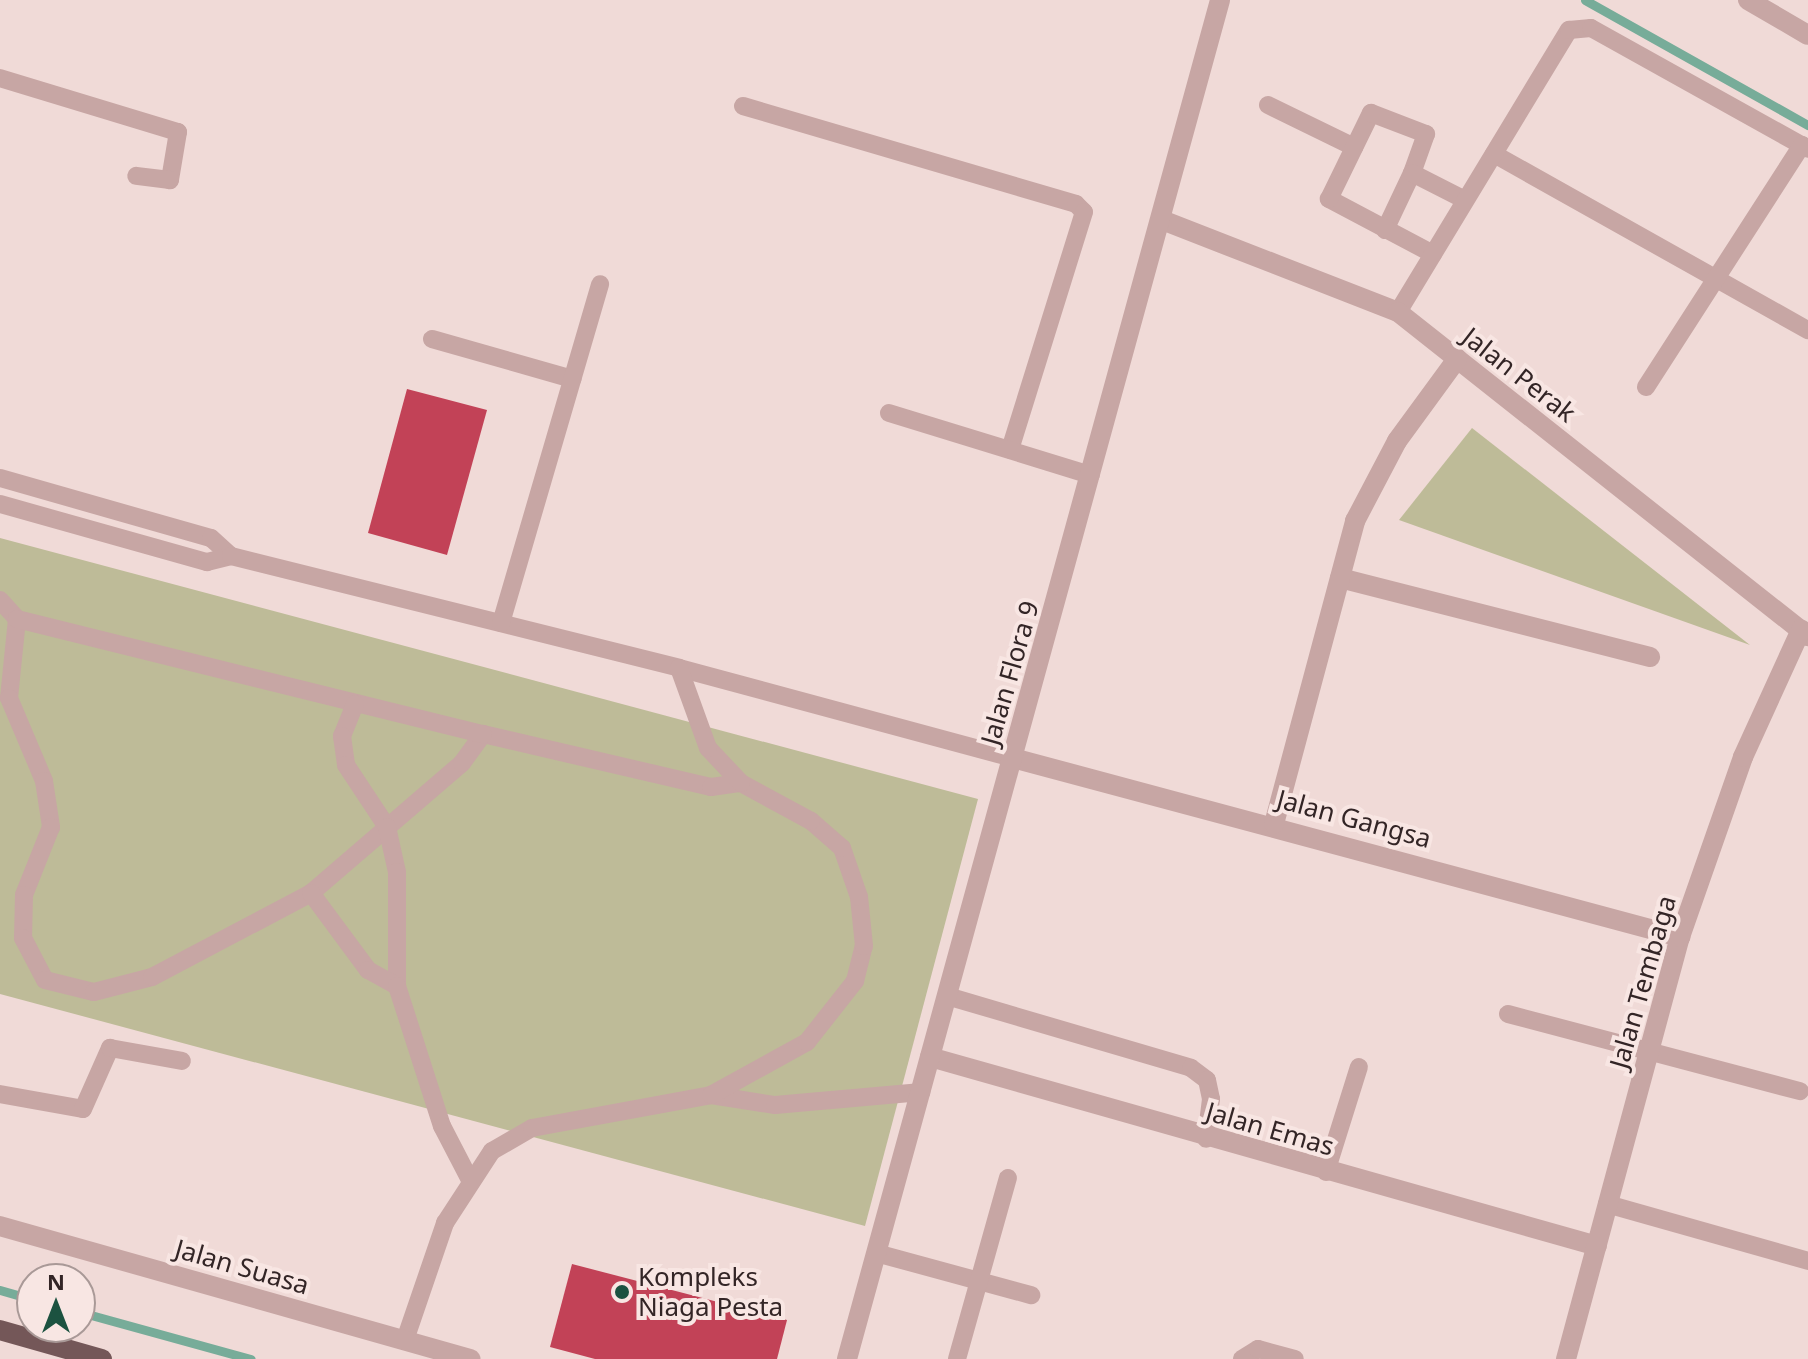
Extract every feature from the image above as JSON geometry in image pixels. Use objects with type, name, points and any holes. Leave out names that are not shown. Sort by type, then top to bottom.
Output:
[{"type":"main road","points":[[0,1330],[102,1359]]},
{"type":"street","name":"Jalan Flora 9","points":[[847,1359],[1220,0]]},
{"type":"street","points":[[1748,0],[1808,35]]},
{"type":"street","name":"Jalan Perak","points":[[1162,220],[1398,312],[1804,633]]},
{"type":"street","points":[[1274,824],[1355,521],[1397,441],[1457,359]]},
{"type":"street","points":[[1340,578],[1650,657]]},
{"type":"street","name":"Jalan Tembaga","points":[[1566,1359],[1680,937],[1743,757],[1804,633]]},
{"type":"street","name":"Jalan Gangsa","points":[[1013,758],[1274,824],[1680,937]]},
{"type":"street","name":"Jalan Emas","points":[[930,1057],[1206,1139],[1597,1246]]},
{"type":"street","name":"Jalan Suasa","points":[[0,1226],[471,1359]]},
{"type":"lane","points":[[1398,312],[1569,30],[1579,27],[1805,147],[1646,387]]},
{"type":"lane","points":[[0,78],[178,132],[170,180],[136,176]]},
{"type":"lane","points":[[1268,105],[1354,147]]},
{"type":"lane","points":[[743,106],[1076,204],[1084,212],[1010,450]]},
{"type":"lane","points":[[1385,230],[1429,137],[1379,111],[1354,147],[1329,199],[1385,230],[1433,254]]},
{"type":"lane","points":[[1494,154],[1808,330]]},
{"type":"lane","points":[[1412,173],[1465,200]]},
{"type":"lane","points":[[501,623],[600,284]]},
{"type":"lane","points":[[432,339],[572,379]]},
{"type":"lane","points":[[889,413],[1091,475]]},
{"type":"lane","points":[[0,478],[211,538],[231,556]]},
{"type":"lane","points":[[0,504],[207,562],[231,556],[501,623],[1013,758]]},
{"type":"lane","points":[[0,600],[17,619],[355,704],[711,787],[741,783]]},
{"type":"lane","points":[[17,619],[9,698],[44,781],[51,827],[24,895],[23,938],[45,980],[94,992],[152,977],[311,893],[462,763],[483,734]]},
{"type":"lane","points":[[405,1340],[445,1223],[470,1180],[492,1151],[532,1128],[711,1095],[807,1042],[834,1016],[855,981],[864,946],[859,897],[842,848],[811,821],[741,783],[708,748],[679,668]]},
{"type":"lane","points":[[355,704],[342,736],[346,765],[387,827],[397,872],[397,986],[442,1126],[470,1180]]},
{"type":"lane","points":[[311,893],[368,970],[397,986]]},
{"type":"lane","points":[[947,996],[1191,1068],[1207,1080],[1211,1099],[1206,1139]]},
{"type":"lane","points":[[1508,1014],[1800,1091]]},
{"type":"lane","points":[[0,1094],[83,1109],[110,1048],[182,1061]]},
{"type":"lane","points":[[1326,1172],[1359,1067]]},
{"type":"lane","points":[[711,1095],[775,1105],[921,1092]]},
{"type":"lane","points":[[957,1359],[1008,1178]]},
{"type":"lane","points":[[1607,1204],[1808,1261]]},
{"type":"lane","points":[[876,1253],[1031,1295]]},
{"type":"lane","points":[[1242,1359],[1258,1349],[1295,1359]]},
{"type":"shaded area","points":[[1472,428],[1750,645],[1399,520]]},
{"type":"shaded area","points":[[0,538],[978,799],[865,1226],[0,994]]},
{"type":"building","points":[[407,389],[487,410],[447,555],[368,533]]},
{"type":"building","name":"Kompleks Niaga Pesta","points":[[572,1264],[787,1320],[777,1359],[595,1359],[550,1347]]},
{"type":"waterway","points":[[1585,0],[1808,125]]},
{"type":"waterway","points":[[0,1290],[16,1294]]},
{"type":"waterway","points":[[96,1316],[251,1359]]},
{"type":"place","name":"Kompleks Niaga Pesta","points":[[622,1292]]}]
